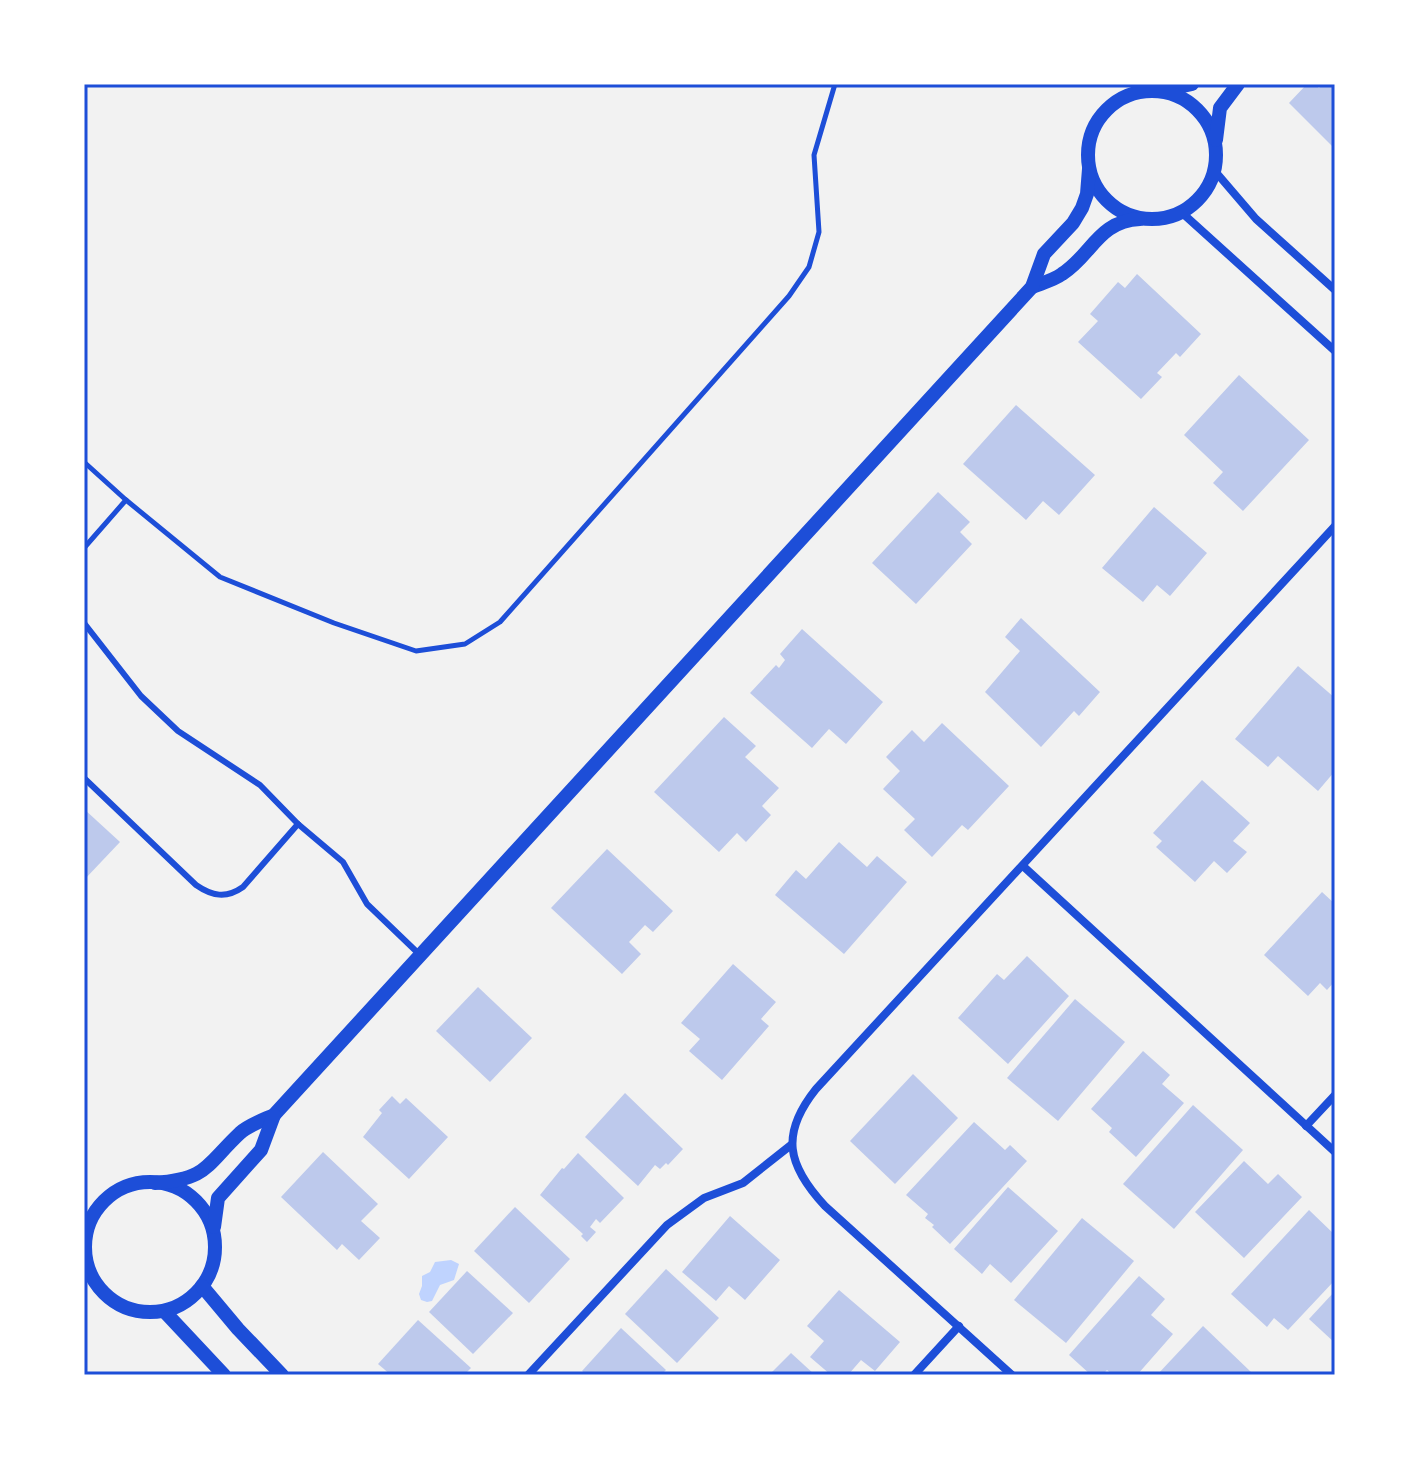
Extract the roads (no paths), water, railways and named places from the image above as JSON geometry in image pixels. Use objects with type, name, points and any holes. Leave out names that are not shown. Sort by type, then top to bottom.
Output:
[{"type":"street","points":[[274,1115],[261,1150],[218,1198],[214,1209],[213,1261],[202,1286],[192,1297],[164,1311],[141,1312],[120,1305],[102,1292],[90,1273],[85,1251],[87,1229],[97,1209],[113,1194],[133,1184],[195,1177],[207,1169],[242,1131],[274,1115],[1032,287],[1044,254],[1073,223],[1082,208],[1087,194],[1088,148],[1093,128],[1105,111],[1121,99],[1140,92],[1192,84]]},
{"type":"street","points":[[1032,287],[1063,274],[1109,229],[1125,220],[1172,216],[1191,206],[1206,190],[1214,170],[1220,108],[1238,84]]},
{"type":"street","points":[[1161,91],[1181,97],[1197,109],[1210,127],[1216,148]]},
{"type":"street","points":[[1089,169],[1097,188],[1110,204],[1129,215],[1151,219]]},
{"type":"street","points":[[1214,170],[1256,219],[1335,290]]},
{"type":"street","points":[[1180,211],[1335,351]]},
{"type":"street","points":[[1012,1375],[805,1184],[795,1165],[791,1145],[795,1121],[816,1089],[1335,526]]},
{"type":"street","points":[[1023,866],[1335,1152]]},
{"type":"street","points":[[1306,1126],[1335,1095]]},
{"type":"street","points":[[528,1375],[667,1225],[704,1198],[743,1183],[791,1145]]},
{"type":"street","points":[[155,1183],[177,1188],[194,1200],[207,1216],[213,1233]]},
{"type":"street","points":[[202,1286],[282,1375]]},
{"type":"street","points":[[164,1311],[224,1375]]},
{"type":"street","points":[[914,1375],[959,1326]]},
{"type":"lane","points":[[84,623],[141,696],[178,731],[260,785],[298,824],[343,862],[367,904],[419,954]]},
{"type":"lane","points":[[84,778],[196,885],[206,892],[222,896],[243,887],[298,824]]},
{"type":"water","points":[[451,1260],[459,1264],[454,1280],[440,1285],[432,1301],[421,1300],[422,1276],[430,1272],[435,1262]]}]
